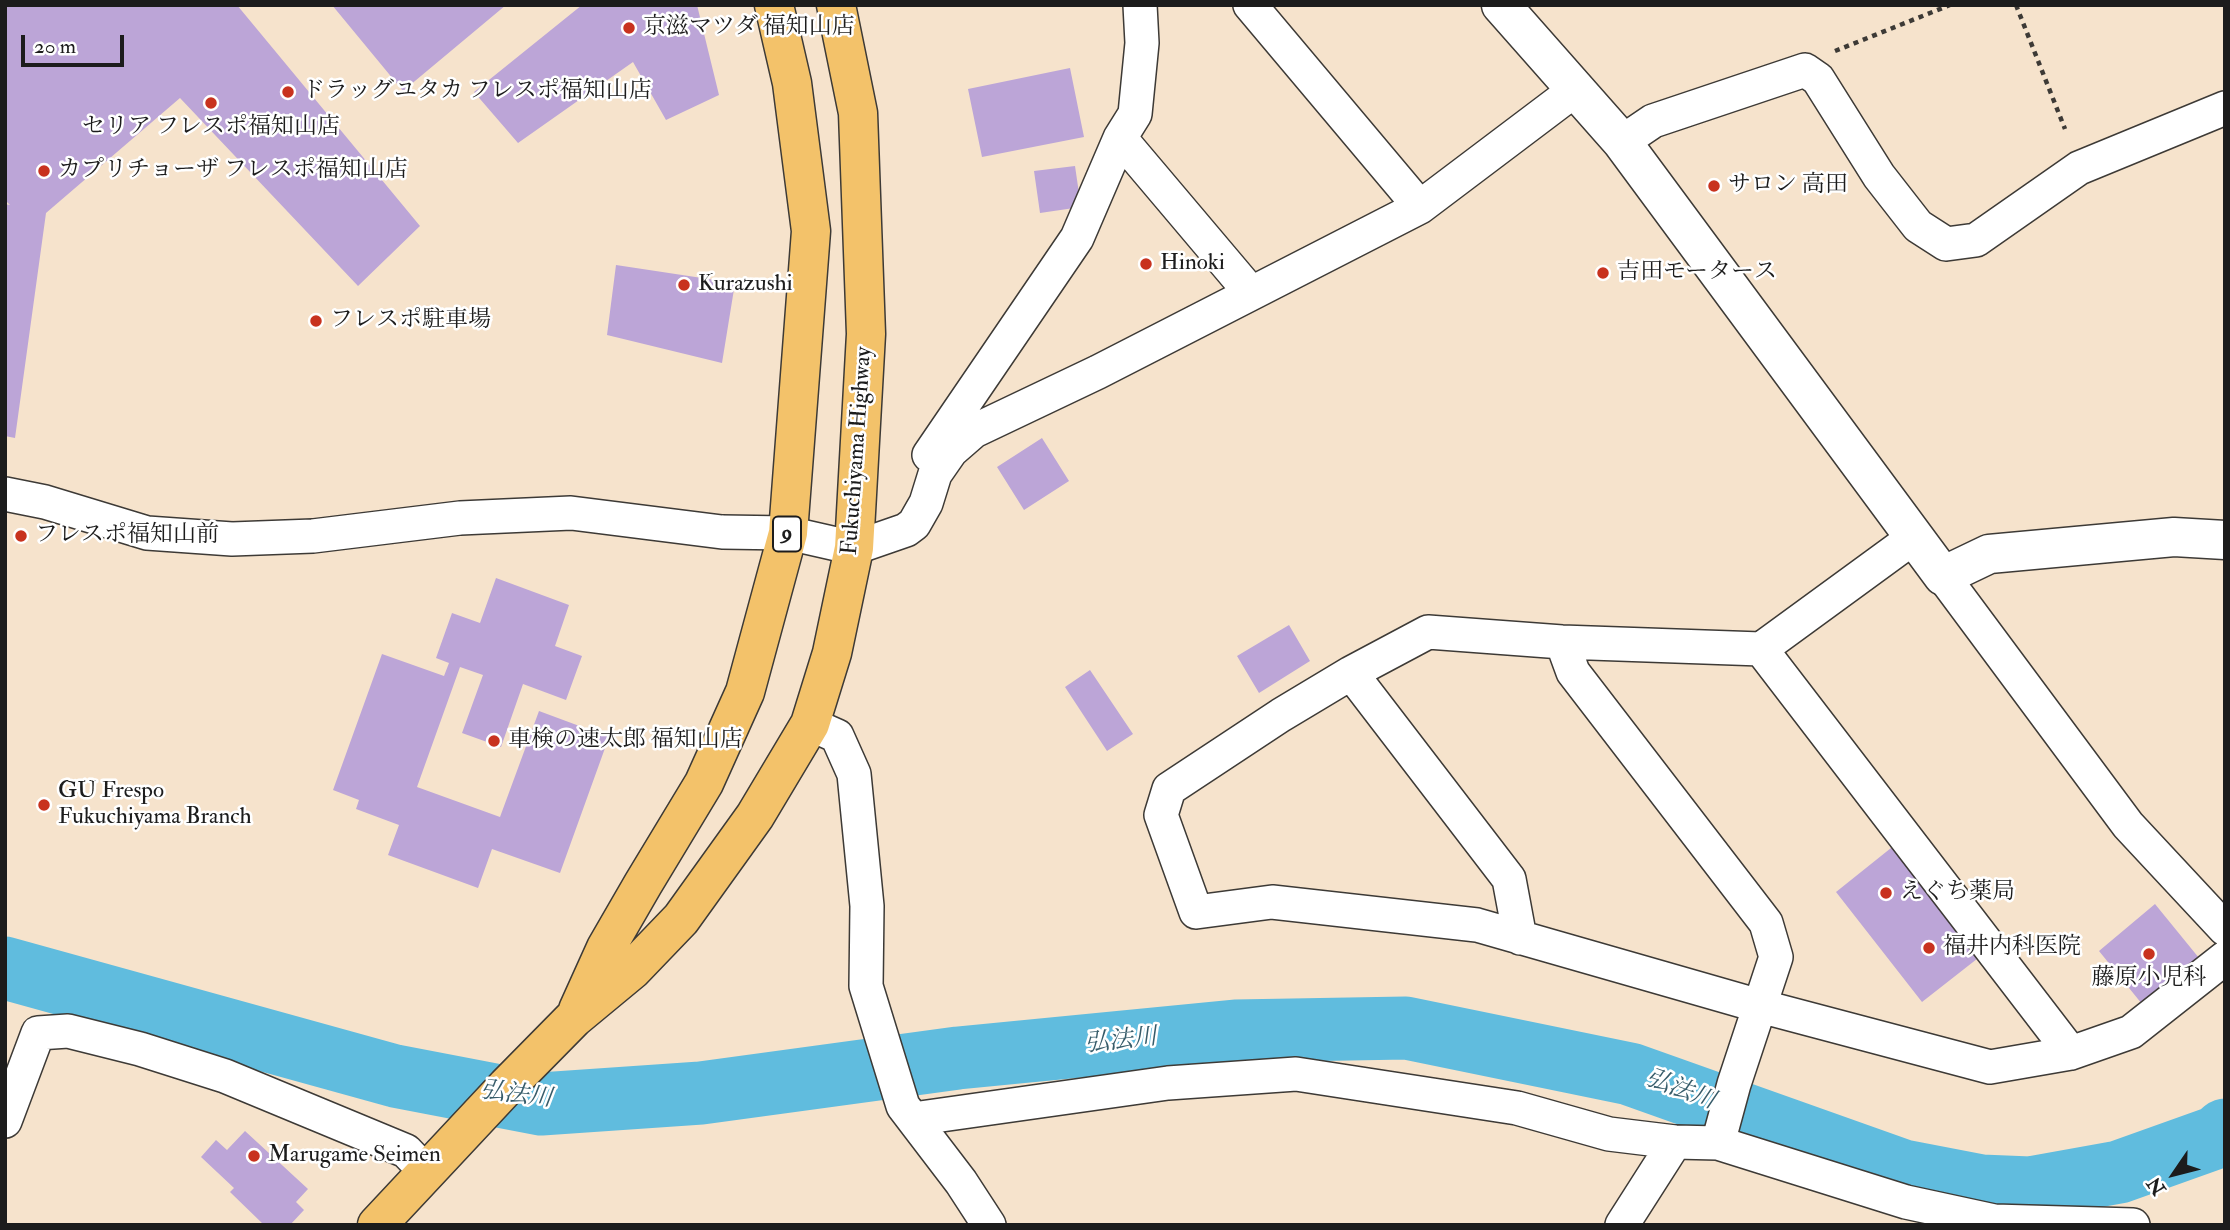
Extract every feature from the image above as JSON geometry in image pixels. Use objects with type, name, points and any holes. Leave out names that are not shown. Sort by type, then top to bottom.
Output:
[{"type":"highway","name":"Fukuchiyama Highway","points":[[574,1018],[606,948],[704,783],[745,692],[788,533],[811,231],[792,83],[774,5]]},
{"type":"highway","name":"Fukuchiyama Highway","points":[[377,1225],[574,1018],[632,970],[681,919],[755,816],[810,724],[832,653],[854,548],[866,334],[858,113],[836,5]]},
{"type":"street","points":[[854,548],[905,512],[919,471],[1077,238],[1120,138],[1135,114],[1142,43],[1140,5]]},
{"type":"street","points":[[1250,5],[1420,207]]},
{"type":"street","points":[[1501,5],[1622,142],[2128,825],[2225,929]]},
{"type":"street","points":[[1622,142],[1653,121],[1805,70],[1818,79],[1879,176],[1918,226],[1946,244],[1976,240],[2079,168],[2225,108]]},
{"type":"street","points":[[5,494],[45,502],[147,533],[232,539],[313,536],[460,519],[571,513],[722,532],[788,533],[854,548],[906,530],[914,524],[926,503],[935,474],[951,451],[974,432],[1110,366],[1420,207],[1575,90]]},
{"type":"street","points":[[1120,138],[1251,293]]},
{"type":"street","points":[[1943,576],[1989,554],[2174,537],[2225,540]]},
{"type":"street","points":[[1913,538],[1761,649],[1562,642],[1428,632],[1350,673],[1169,789],[1161,814],[1196,912],[1272,902],[1477,925],[1760,1006],[1990,1067],[2071,1054],[2131,1032],[2225,958]]},
{"type":"street","points":[[1562,642],[1573,672],[1766,923],[1776,957],[1734,1084],[1718,1143]]},
{"type":"street","points":[[1761,649],[2071,1054]]},
{"type":"street","points":[[1350,673],[1509,880],[1520,938]]},
{"type":"street","points":[[810,724],[837,736],[854,774],[867,906],[866,986],[904,1106],[961,1182],[989,1225]]},
{"type":"street","points":[[5,1121],[37,1033],[68,1031],[140,1049],[225,1076],[406,1150],[427,1173]]},
{"type":"street","points":[[913,1119],[1168,1083],[1296,1074],[1517,1108],[1609,1134],[1675,1143],[1718,1143],[1906,1202],[1994,1221],[2133,1225]]},
{"type":"street","points":[[1622,1225],[1675,1143]]},
{"type":"path","points":[[1805,70],[1827,54],[1950,5]]},
{"type":"path","points":[[2016,5],[2065,129]]},
{"type":"building","points":[[5,5],[237,5],[420,226],[358,286],[180,98],[46,213],[15,438],[5,436],[5,204],[10,205],[5,200]]},
{"type":"building","points":[[332,5],[506,5],[403,91]]},
{"type":"building","points":[[582,5],[697,5],[719,95],[666,120],[633,62],[518,143],[474,92]]},
{"type":"building","points":[[1070,68],[1084,137],[982,157],[968,89]]},
{"type":"building","points":[[1075,166],[1081,207],[1040,213],[1034,171]]},
{"type":"building","points":[[616,265],[735,283],[722,363],[607,335]]},
{"type":"building","points":[[1042,438],[1069,481],[1024,510],[997,467]]},
{"type":"building","points":[[496,578],[569,605],[555,646],[582,656],[566,700],[523,684],[501,747],[462,733],[483,675],[460,667],[417,787],[500,817],[539,711],[609,737],[560,873],[492,849],[478,888],[388,855],[399,825],[356,809],[359,800],[333,790],[382,654],[444,676],[449,663],[436,658],[452,613],[480,623]]},
{"type":"building","points":[[1289,625],[1310,661],[1259,693],[1237,656]]},
{"type":"building","points":[[1090,670],[1133,734],[1107,751],[1065,687]]},
{"type":"building","points":[[1896,844],[1982,955],[1922,1002],[1836,892]]},
{"type":"building","name":"藤原小児科","points":[[2155,904],[2199,958],[2142,1004],[2099,951]]},
{"type":"building","points":[[245,1131],[308,1189],[296,1202],[304,1210],[290,1225],[264,1225],[230,1192],[234,1188],[201,1157],[216,1140],[227,1150]]},
{"type":"waterway","name":"弘法川","points":[[5,968],[395,1076],[541,1104],[701,1093],[958,1058],[1235,1031],[1406,1028],[1630,1074],[1903,1171],[1981,1186],[2030,1188],[2119,1172],[2217,1137],[2225,1130]]},
{"type":"place","name":"京滋マツダ 福知山店","points":[[629,28]]},
{"type":"place","name":"ドラッグユタカ フレスポ福知山店","points":[[288,92]]},
{"type":"place","name":"セリア フレスポ福知山店","points":[[211,103]]},
{"type":"place","name":"カプリチョーザ フレスポ福知山店","points":[[44,171]]},
{"type":"place","name":"サロン 高田","points":[[1714,186]]},
{"type":"place","name":"Hinoki","points":[[1146,264]]},
{"type":"place","name":"吉田モータース","points":[[1603,273]]},
{"type":"place","name":"Kurazushi","points":[[684,285]]},
{"type":"place","name":"フレスポ駐車場","points":[[316,321]]},
{"type":"place","name":"フレスポ福知山前","points":[[21,536]]},
{"type":"place","name":"車検の速太郎 福知山店","points":[[494,741]]},
{"type":"place","name":"GU Frespo Fukuchiyama Branch","points":[[44,805]]},
{"type":"place","name":"えぐち薬局","points":[[1886,893]]},
{"type":"place","name":"福井内科医院","points":[[1929,948]]},
{"type":"place","name":"藤原小児科","points":[[2149,954]]},
{"type":"place","name":"Marugame Seimen","points":[[254,1156]]}]
